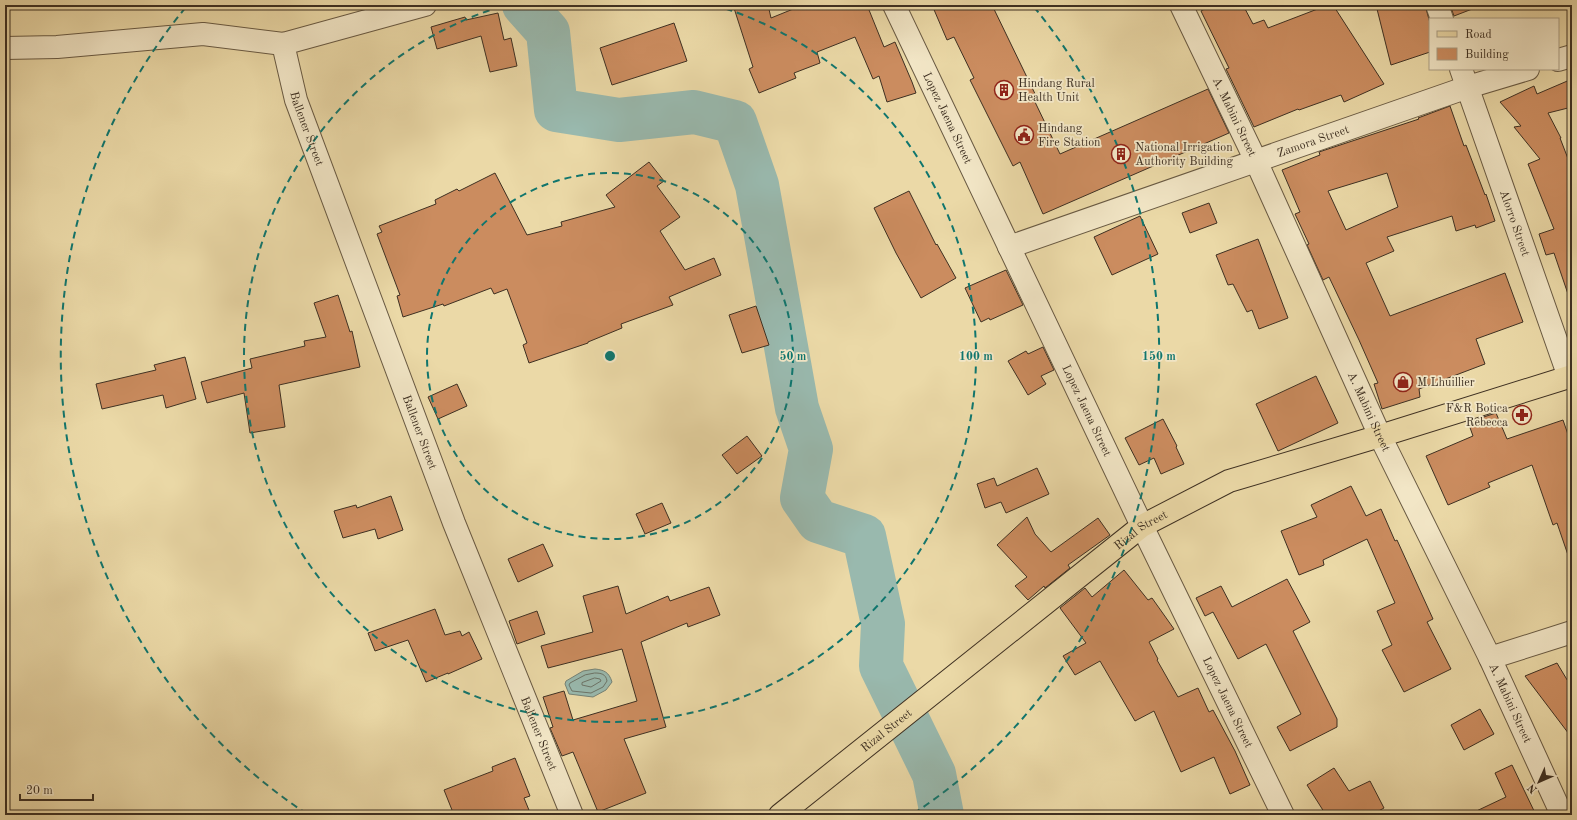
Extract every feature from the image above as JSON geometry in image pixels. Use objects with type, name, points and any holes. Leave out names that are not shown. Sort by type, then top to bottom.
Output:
[{"type":"main road","name":"Rizal Street","points":[[780,815],[1142,526],[1229,481],[1380,436],[1570,376]]},
{"type":"street","points":[[5,48],[57,47],[203,34],[283,44],[425,5]]},
{"type":"street","name":"Lopez Jaena Street","points":[[894,5],[1142,526],[1283,815]]},
{"type":"street","name":"A. Mabini Street","points":[[1182,5],[1256,161],[1380,436],[1490,658],[1562,815]]},
{"type":"street","points":[[1437,5],[1442,18]]},
{"type":"street","name":"Ballener Street","points":[[283,44],[296,100],[448,508],[572,815]]},
{"type":"street","points":[[1559,60],[1572,56]]},
{"type":"street","name":"Zamora Street","points":[[1009,247],[1256,161],[1464,78],[1521,70]]},
{"type":"street","name":"Alorro Street","points":[[1464,78],[1570,376]]},
{"type":"street","points":[[1490,658],[1572,632]]},
{"type":"water","points":[[595,669],[606,672],[611,679],[612,682],[606,690],[593,697],[569,694],[565,684],[566,681],[583,671]]},
{"type":"building","points":[[733,5],[768,5],[771,18],[803,5],[867,5],[884,47],[895,42],[916,93],[887,102],[879,76],[873,79],[855,37],[817,52],[820,63],[794,73],[796,78],[759,93],[749,69],[753,67]]},
{"type":"building","points":[[932,5],[992,5],[1038,100],[1035,102],[1060,154],[1208,89],[1229,133],[1043,214],[1020,162],[1013,166],[970,80],[974,78],[954,37],[947,40]]},
{"type":"building","points":[[1212,5],[1243,5],[1253,24],[1264,20],[1268,28],[1328,5],[1333,5],[1384,84],[1344,102],[1341,95],[1299,110],[1298,109],[1254,127],[1226,69],[1229,68],[1201,11]]},
{"type":"building","points":[[1376,5],[1425,5],[1429,19],[1429,52],[1391,65]]},
{"type":"building","points":[[1450,5],[1480,5],[1480,6],[1454,16]]},
{"type":"building","points":[[498,13],[504,40],[511,38],[517,66],[490,72],[481,36],[437,49],[431,27],[465,17],[466,20]]},
{"type":"building","points":[[674,23],[687,61],[612,85],[600,48]]},
{"type":"building","points":[[1572,79],[1572,107],[1548,113],[1561,138],[1572,169],[1572,297],[1569,297],[1554,253],[1546,255],[1539,234],[1554,229],[1528,164],[1540,159],[1514,127],[1521,126],[1500,102],[1534,86],[1537,94]]},
{"type":"building","points":[[1450,106],[1464,146],[1466,145],[1485,195],[1486,194],[1495,221],[1476,228],[1475,225],[1456,231],[1452,216],[1387,237],[1394,251],[1366,263],[1390,316],[1505,273],[1523,322],[1476,339],[1485,364],[1419,389],[1420,397],[1382,409],[1374,384],[1378,383],[1329,277],[1323,280],[1307,245],[1309,244],[1295,214],[1300,212],[1282,170],[1320,155],[1319,152],[1419,119],[1418,118]],"holes":[[[1387,173],[1398,207],[1346,230],[1328,191]]]},
{"type":"building","points":[[649,162],[664,181],[657,186],[680,217],[660,231],[685,270],[714,258],[721,275],[669,297],[673,305],[621,324],[622,328],[588,343],[529,363],[523,345],[527,343],[507,289],[494,294],[491,288],[444,306],[443,304],[403,317],[397,296],[400,295],[377,234],[382,232],[379,226],[436,204],[435,200],[457,189],[459,191],[495,173],[527,235],[562,226],[561,222],[615,207],[606,195]]},
{"type":"building","points":[[909,191],[936,245],[937,244],[956,278],[921,298],[896,253],[874,208]]},
{"type":"building","points":[[1209,203],[1217,223],[1190,233],[1182,213]]},
{"type":"building","points":[[1140,216],[1158,254],[1112,275],[1094,237]]},
{"type":"building","points":[[1258,239],[1288,318],[1259,329],[1252,310],[1247,312],[1233,284],[1228,285],[1216,255]]},
{"type":"building","points":[[1006,270],[1023,305],[990,320],[989,318],[981,322],[965,288]]},
{"type":"building","points":[[338,295],[350,332],[352,331],[360,367],[279,385],[285,427],[250,433],[244,393],[207,403],[201,382],[252,368],[250,359],[305,346],[304,341],[326,337],[314,303]]},
{"type":"building","points":[[756,306],[769,345],[742,353],[729,315]]},
{"type":"building","points":[[1043,347],[1054,370],[1041,376],[1046,384],[1028,395],[1008,361],[1026,351],[1028,354]]},
{"type":"building","points":[[185,357],[196,399],[166,408],[163,395],[102,409],[96,384],[156,370],[154,365]]},
{"type":"building","points":[[1316,376],[1338,423],[1278,451],[1256,404]]},
{"type":"building","points":[[457,384],[467,406],[438,419],[428,397]]},
{"type":"building","points":[[1496,413],[1507,439],[1563,420],[1572,446],[1572,557],[1569,558],[1557,523],[1553,525],[1532,465],[1488,483],[1490,487],[1448,505],[1426,456],[1473,436],[1468,422]]},
{"type":"building","points":[[1163,419],[1177,446],[1176,447],[1184,464],[1161,474],[1154,458],[1139,465],[1125,438]]},
{"type":"building","points":[[747,436],[762,456],[737,474],[722,455]]},
{"type":"building","points":[[1037,468],[1049,494],[1006,513],[1001,502],[985,508],[977,484],[994,478],[997,486]]},
{"type":"building","points":[[1351,486],[1366,516],[1381,509],[1395,541],[1397,540],[1433,619],[1427,622],[1451,669],[1404,692],[1382,650],[1392,645],[1377,611],[1395,603],[1367,539],[1323,560],[1324,565],[1299,575],[1281,531],[1317,517],[1311,505]]},
{"type":"building","points":[[391,496],[403,530],[378,539],[375,529],[343,538],[334,511],[356,505],[357,508]]},
{"type":"building","points":[[662,503],[671,523],[645,534],[636,514]]},
{"type":"building","points":[[1027,517],[1035,534],[1051,552],[1098,518],[1110,535],[1068,565],[1070,568],[1045,588],[1044,586],[1028,600],[1015,586],[1027,577],[997,545]]},
{"type":"building","points":[[543,544],[553,566],[518,582],[508,559]]},
{"type":"building","points":[[1124,570],[1148,600],[1152,598],[1174,629],[1149,642],[1158,659],[1157,660],[1178,697],[1198,688],[1209,712],[1213,710],[1235,751],[1250,785],[1230,794],[1214,757],[1181,772],[1154,711],[1135,721],[1100,661],[1075,675],[1063,656],[1086,643],[1060,608],[1085,588],[1092,597]]},
{"type":"building","points":[[1287,579],[1310,622],[1293,631],[1337,719],[1337,727],[1290,751],[1277,727],[1301,714],[1266,644],[1238,659],[1213,612],[1205,616],[1196,598],[1221,586],[1232,607]]},
{"type":"building","points":[[618,586],[626,614],[668,596],[670,601],[709,587],[720,615],[688,627],[687,623],[641,642],[666,727],[624,739],[646,793],[598,812],[573,752],[562,756],[550,728],[553,727],[543,697],[564,691],[573,720],[637,701],[622,649],[548,668],[541,646],[593,632],[583,596]]},
{"type":"building","points":[[435,609],[445,635],[460,631],[462,636],[469,632],[482,659],[426,682],[408,640],[375,651],[368,633]]},
{"type":"building","points":[[537,611],[545,634],[517,644],[509,621]]},
{"type":"building","points":[[1557,663],[1572,688],[1572,738],[1525,676]]},
{"type":"building","points":[[1480,709],[1494,734],[1464,750],[1451,725]]},
{"type":"building","points":[[515,758],[530,796],[524,798],[531,815],[454,815],[444,790],[493,771],[492,767]]},
{"type":"building","points":[[1512,765],[1536,815],[1468,815],[1506,797],[1495,773]]},
{"type":"building","points":[[1334,768],[1349,791],[1370,781],[1384,808],[1371,815],[1326,815],[1307,785]]},
{"type":"waterway","points":[[524,5],[548,32],[556,110],[619,120],[694,112],[735,122],[757,185],[797,408],[811,449],[802,498],[818,521],[864,536],[883,624],[881,666],[934,774],[942,815]]},
{"type":"place","name":"Hindang Rural Health Unit","points":[[1004,90]]},
{"type":"place","name":"Hindang Fire Station","points":[[1024,135]]},
{"type":"place","name":"National Irrigation Authority Building","points":[[1121,154]]},
{"type":"place","name":"M Lhuillier","points":[[1403,382]]},
{"type":"place","name":"F&R Botica Rebecca","points":[[1522,415]]}]
